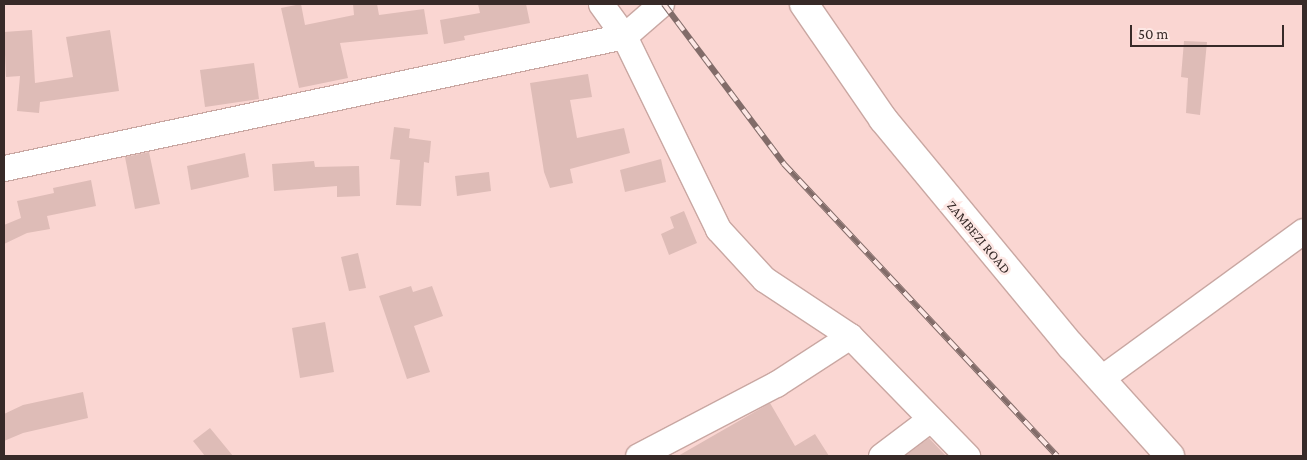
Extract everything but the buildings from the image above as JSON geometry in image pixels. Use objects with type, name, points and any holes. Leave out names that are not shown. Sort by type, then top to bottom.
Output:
[{"type":"main road","name":"ZAMBEZI ROAD","points":[[804,4],[883,119],[1100,379],[1170,456]]},
{"type":"street","points":[[601,4],[624,36],[718,229],[764,279],[850,336],[967,456]]},
{"type":"street","points":[[4,168],[624,36],[661,4]]},
{"type":"street","points":[[1100,379],[1303,231]]},
{"type":"street","points":[[638,456],[776,384],[850,336]]},
{"type":"street","points":[[881,456],[930,419]]},
{"type":"railway","points":[[664,4],[784,164],[1057,456]]}]
